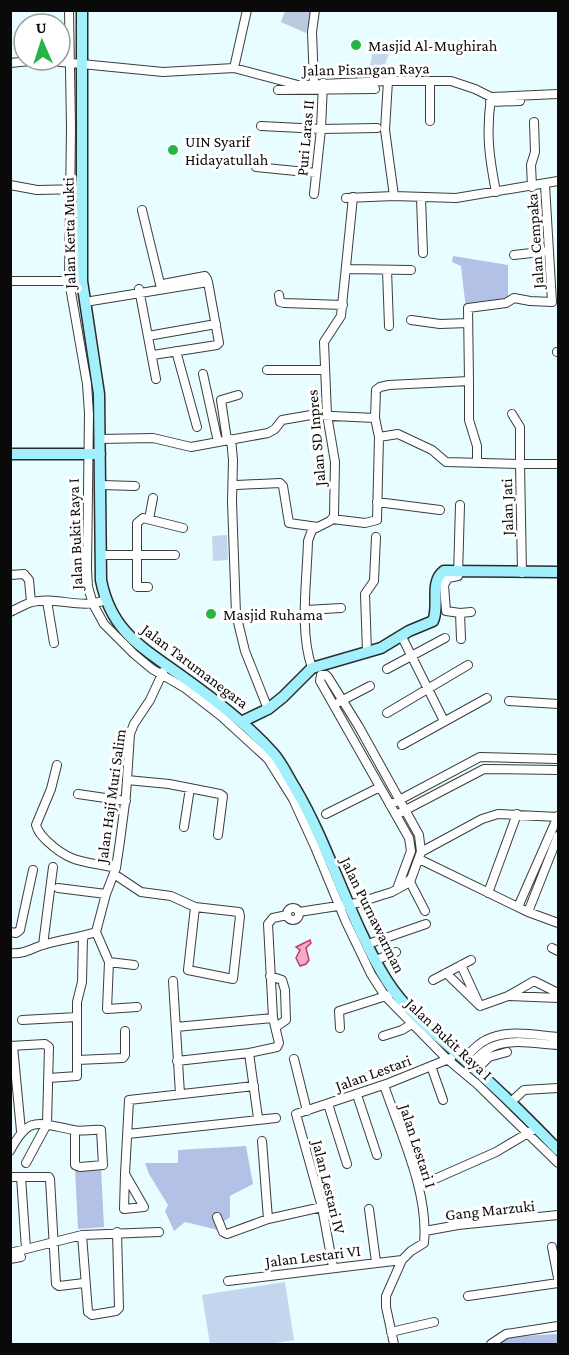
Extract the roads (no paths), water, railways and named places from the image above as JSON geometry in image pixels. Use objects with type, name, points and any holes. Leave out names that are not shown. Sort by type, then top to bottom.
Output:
[{"type":"street","name":"Jalan Bukit Raya I","points":[[69,10],[76,63],[70,187],[76,239],[69,281],[94,454],[87,569],[88,587],[99,602]]},
{"type":"street","name":"Jalan Kerta Mukti","points":[[82,10],[76,63],[83,187],[76,239],[99,394],[100,439],[94,454]]},
{"type":"street","points":[[234,68],[247,10]]},
{"type":"street","name":"Puri Laras II","points":[[314,194],[324,86],[312,32],[315,10]]},
{"type":"street","name":"Jalan Pisangan Raya","points":[[10,63],[33,60],[163,72],[234,68],[292,84],[324,86],[388,81],[451,81],[475,89],[491,100]]},
{"type":"street","points":[[388,81],[385,130],[394,196]]},
{"type":"street","points":[[430,81],[430,121]]},
{"type":"street","points":[[278,90],[324,86],[375,89]]},
{"type":"street","points":[[491,100],[558,93]]},
{"type":"street","points":[[491,100],[520,101]]},
{"type":"street","points":[[491,100],[488,151],[496,192],[558,181]]},
{"type":"street","points":[[532,187],[531,165],[535,152],[534,122]]},
{"type":"street","points":[[261,126],[321,129],[377,128]]},
{"type":"street","points":[[256,167],[316,173]]},
{"type":"street","points":[[10,185],[37,190],[83,187]]},
{"type":"street","name":"Jalan Cempaka","points":[[468,323],[467,309],[471,307],[506,303],[514,298],[530,302],[552,302],[545,185]]},
{"type":"street","name":"Jalan SD Inpres","points":[[332,519],[334,516],[334,462],[327,415],[324,342],[341,316],[343,305],[347,269],[349,197],[456,198],[496,192]]},
{"type":"street","points":[[421,198],[423,253]]},
{"type":"street","points":[[141,210],[160,287]]},
{"type":"street","points":[[514,255],[549,251]]},
{"type":"street","points":[[347,269],[411,270]]},
{"type":"street","points":[[387,270],[388,326]]},
{"type":"street","points":[[85,300],[160,287],[205,276],[220,340],[217,345],[153,355]]},
{"type":"street","points":[[10,281],[82,280]]},
{"type":"street","points":[[140,290],[156,379]]},
{"type":"street","points":[[279,295],[280,302],[284,303],[343,305]]},
{"type":"street","points":[[411,320],[440,324],[468,323],[468,420],[477,446],[477,463]]},
{"type":"street","points":[[147,336],[216,324]]},
{"type":"street","points":[[79,347],[91,346]]},
{"type":"street","points":[[177,351],[197,427]]},
{"type":"street","points":[[267,370],[324,370]]},
{"type":"street","points":[[203,374],[218,442]]},
{"type":"street","points":[[469,381],[380,387],[376,390],[375,418],[379,437],[377,520],[365,523],[332,519],[312,530],[308,541],[306,638],[312,668],[381,648],[402,635],[433,621],[436,615],[436,582],[438,576],[444,572],[558,573]]},
{"type":"street","points":[[238,395],[221,400],[233,460],[236,614],[245,651],[268,708]]},
{"type":"street","points":[[512,414],[520,428],[520,464],[556,465]]},
{"type":"street","points":[[100,439],[153,438],[184,446],[272,431],[279,422],[285,419],[327,415],[375,418]]},
{"type":"street","name":"Jalan Jati","points":[[379,437],[398,434],[432,450],[446,462],[520,464],[522,573]]},
{"type":"street","points":[[10,454],[94,454]]},
{"type":"street","name":"Jalan Tarumanegara","points":[[94,454],[100,486],[101,580],[99,602],[109,621],[130,637],[163,671],[182,676],[241,722],[268,708],[296,686],[312,668]]},
{"type":"street","points":[[237,485],[280,483],[283,486],[290,523],[318,527]]},
{"type":"street","points":[[100,486],[135,486]]},
{"type":"street","points":[[149,519],[153,498]]},
{"type":"street","points":[[377,502],[440,510]]},
{"type":"street","points":[[460,505],[458,576],[448,578],[444,585],[445,608],[447,612],[471,612]]},
{"type":"street","points":[[148,587],[137,587],[136,523],[143,518],[183,528]]},
{"type":"street","points":[[367,652],[365,594],[374,581],[376,537]]},
{"type":"street","points":[[101,555],[175,555]]},
{"type":"street","points":[[10,575],[24,574],[29,580],[31,602]]},
{"type":"street","points":[[47,601],[54,643]]},
{"type":"street","points":[[10,612],[31,602],[99,602]]},
{"type":"street","points":[[306,610],[341,608]]},
{"type":"street","points":[[460,612],[462,639]]},
{"type":"street","points":[[402,635],[410,656],[444,721]]},
{"type":"street","points":[[387,669],[445,638]]},
{"type":"street","points":[[387,713],[468,665]]},
{"type":"street","points":[[163,671],[221,716],[268,759],[319,846]]},
{"type":"street","name":"Jalan Haji Muri Salim","points":[[96,932],[115,871],[126,801],[130,734],[150,700],[163,671]]},
{"type":"street","points":[[177,1061],[249,1053],[277,1047],[279,1043],[273,1018],[268,924],[273,918],[287,915],[289,918],[296,919],[299,912],[344,906],[397,889],[410,882],[420,855],[419,835],[343,700],[326,675],[321,675],[320,681],[411,845],[397,889]]},
{"type":"street","points":[[334,706],[370,686]]},
{"type":"street","points":[[402,745],[487,698]]},
{"type":"street","points":[[509,701],[558,704]]},
{"type":"street","name":"Jalan Purnawarman","points":[[241,722],[276,755],[314,821],[319,846],[344,906],[365,946],[376,960],[389,994],[415,1022],[511,1102],[533,1129],[558,1150]]},
{"type":"street","points":[[390,805],[480,757],[558,759]]},
{"type":"street","points":[[57,765],[51,789],[36,825],[39,833],[67,857],[115,871],[141,892],[171,896],[195,907],[239,912],[233,979],[188,970],[195,907]]},
{"type":"street","points":[[396,815],[484,769],[558,770]]},
{"type":"street","points":[[127,780],[190,788],[223,796],[218,836]]},
{"type":"street","points":[[326,814],[380,787]]},
{"type":"street","points":[[184,828],[190,788]]},
{"type":"street","points":[[78,794],[126,801]]},
{"type":"street","points":[[420,855],[482,819],[498,814],[558,817],[518,907]]},
{"type":"street","points":[[488,893],[517,814]]},
{"type":"street","points":[[528,912],[558,836]]},
{"type":"street","points":[[420,855],[488,893],[558,923]]},
{"type":"street","points":[[43,945],[53,867]]},
{"type":"street","points":[[535,868],[544,872]]},
{"type":"street","points":[[10,932],[16,933],[20,930],[33,870]]},
{"type":"street","points":[[404,871],[425,910]]},
{"type":"street","points":[[58,888],[106,894]]},
{"type":"street","points":[[365,946],[426,924]]},
{"type":"street","points":[[10,953],[18,954],[43,945],[96,932],[109,962],[106,1009],[137,1007]]},
{"type":"street","points":[[49,1078],[75,1077],[76,1002],[82,982],[83,937]]},
{"type":"street","name":"Jalan Bukit Raya I","points":[[365,946],[371,974],[389,994]]},
{"type":"street","points":[[376,960],[396,952]]},
{"type":"street","points":[[433,980],[471,960]]},
{"type":"street","points":[[109,962],[134,965]]},
{"type":"street","points":[[461,965],[480,1006]]},
{"type":"street","points":[[446,973],[480,1006]]},
{"type":"street","points":[[270,975],[282,980],[285,990],[286,1020],[276,1027]]},
{"type":"street","points":[[173,981],[180,1094]]},
{"type":"street","points":[[480,1006],[508,996],[534,981],[558,993]]},
{"type":"street","points":[[340,1028],[339,1011],[389,994]]},
{"type":"street","points":[[508,996],[558,998]]},
{"type":"street","points":[[21,1020],[77,1017]]},
{"type":"street","points":[[176,1027],[273,1018]]},
{"type":"street","points":[[383,1036],[402,1030],[415,1022]]},
{"type":"street","points":[[77,1060],[123,1058],[125,1031]]},
{"type":"street","points":[[460,1060],[487,1039],[511,1033],[557,1041]]},
{"type":"street","points":[[511,1033],[511,1043]]},
{"type":"street","points":[[460,1060],[489,1048],[511,1043],[557,1041]]},
{"type":"street","points":[[21,1131],[12,1046],[47,1044],[49,1078],[47,1124],[26,1163]]},
{"type":"street","points":[[460,1060],[489,1057],[507,1052]]},
{"type":"street","points":[[249,1053],[258,1118]]},
{"type":"street","points":[[294,1059],[307,1111]]},
{"type":"street","name":"Jalan Bukit Raya I","points":[[460,1060],[477,1084],[533,1129],[558,1163]]},
{"type":"street","name":"Jalan Lestari","points":[[296,1114],[357,1095],[431,1066],[460,1060]]},
{"type":"street","points":[[431,1066],[443,1100]]},
{"type":"street","name":"Jalan Lestari I","points":[[384,1085],[419,1186],[425,1232]]},
{"type":"street","points":[[125,1174],[144,1207],[124,1209],[125,1174],[129,1100],[254,1086]]},
{"type":"street","points":[[511,1102],[524,1089],[558,1088]]},
{"type":"street","points":[[357,1095],[377,1155]]},
{"type":"street","points":[[328,1104],[347,1164]]},
{"type":"street","name":"Jalan Lestari IV","points":[[296,1114],[322,1207],[333,1267]]},
{"type":"street","points":[[128,1134],[258,1118],[276,1118]]},
{"type":"street","points":[[10,1151],[21,1131],[31,1125],[47,1124],[75,1131],[101,1130],[104,1165],[80,1167],[75,1165],[75,1131]]},
{"type":"street","points":[[419,1186],[496,1152],[533,1129]]},
{"type":"street","points":[[262,1141],[268,1220]]},
{"type":"street","points":[[10,1177],[46,1175],[50,1179],[56,1284],[59,1286],[84,1283]]},
{"type":"street","points":[[21,1177],[26,1249]]},
{"type":"street","points":[[217,1217],[226,1234],[268,1220],[322,1207]]},
{"type":"street","points":[[369,1209],[376,1262]]},
{"type":"street","name":"Gang Marzuki","points":[[425,1232],[458,1225],[558,1215]]},
{"type":"street","points":[[10,1253],[82,1235],[159,1232]]},
{"type":"street","points":[[394,1344],[386,1307],[386,1296],[402,1260],[424,1243],[425,1232]]},
{"type":"street","points":[[82,1235],[84,1283],[89,1314],[116,1311],[119,1308],[117,1233]]},
{"type":"street","points":[[552,1247],[558,1278]]},
{"type":"street","points":[[10,1259],[21,1257]]},
{"type":"street","name":"Jalan Lestari VI","points":[[228,1281],[402,1260]]},
{"type":"street","points":[[468,1296],[558,1282]]},
{"type":"street","points":[[392,1332],[434,1322]]},
{"type":"street","points":[[491,1344],[506,1334],[558,1326]]},
{"type":"place","name":"Masjid Al-Mughirah","points":[[356,45]]},
{"type":"place","name":"UIN Syarif Hidayatullah","points":[[173,150]]},
{"type":"place","name":"Masjid Ruhama","points":[[211,614]]}]
